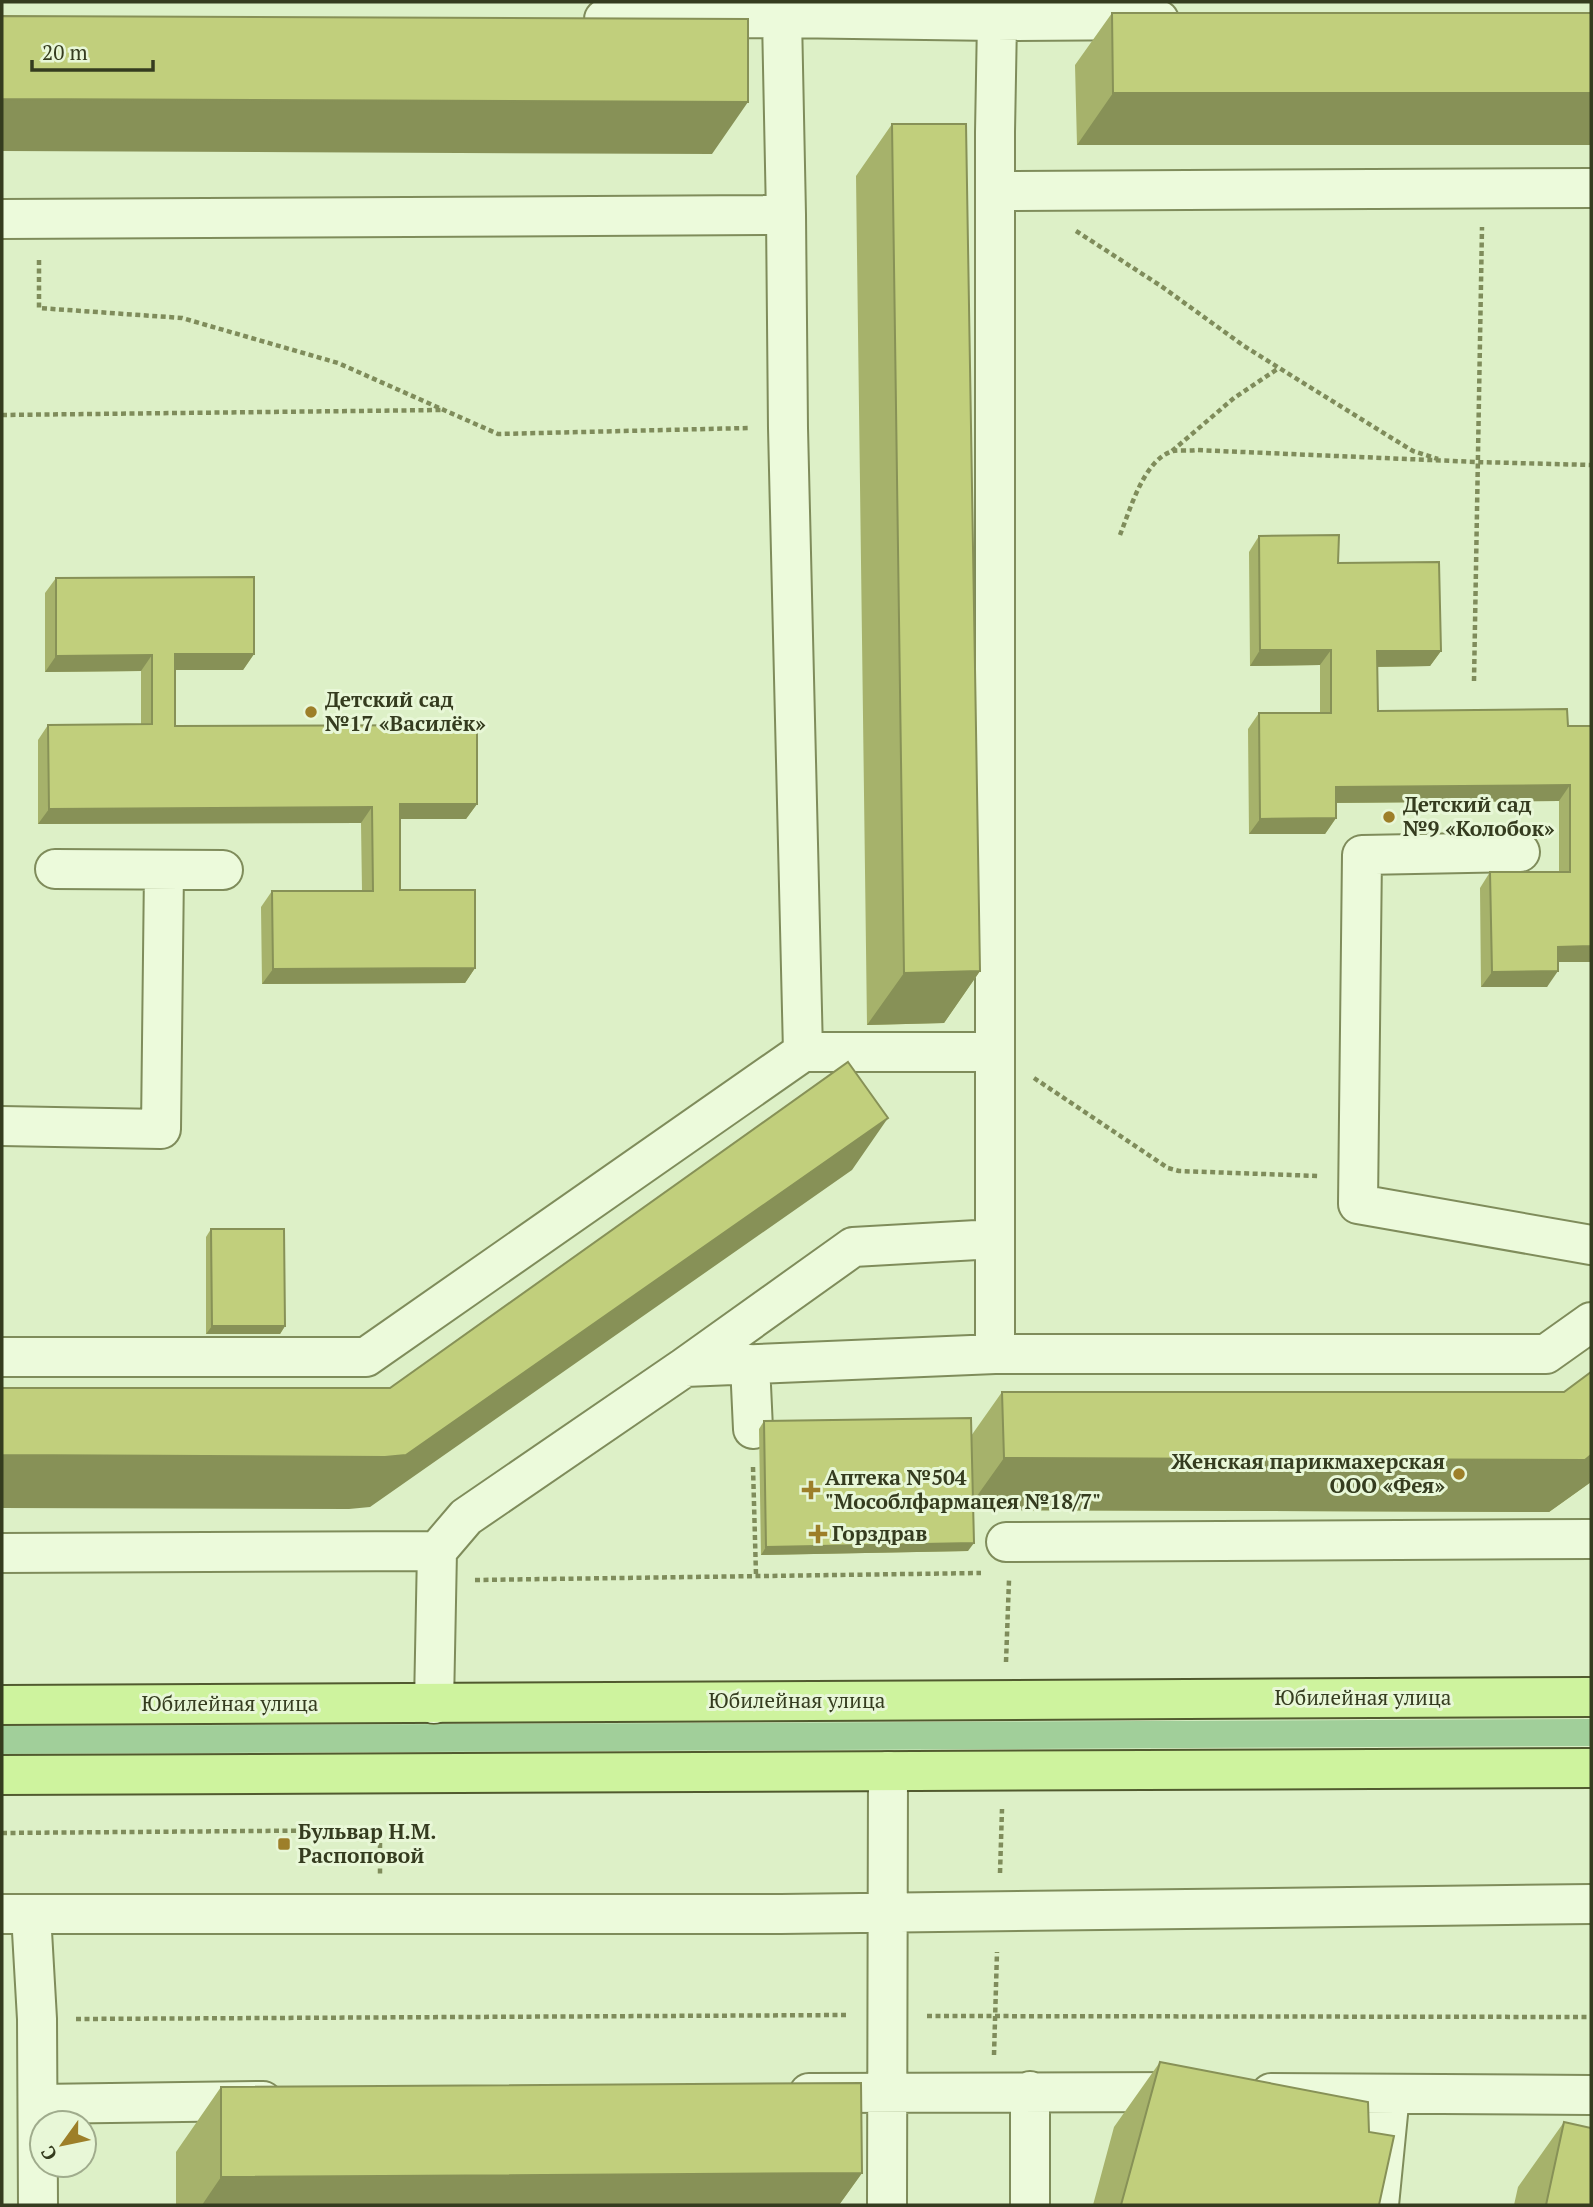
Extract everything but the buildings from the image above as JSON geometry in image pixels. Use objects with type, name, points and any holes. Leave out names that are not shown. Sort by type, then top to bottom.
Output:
[{"type":"main road","name":"Юбилейная улица","points":[[2,1705],[1591,1697]]},
{"type":"main road","points":[[2,1775],[1591,1768]]},
{"type":"lane","points":[[573,19],[782,18],[913,10],[997,21],[1191,20]]},
{"type":"lane","points":[[782,18],[788,428],[803,1052]]},
{"type":"lane","points":[[995,1354],[997,21]]},
{"type":"lane","points":[[996,191],[1591,188]]},
{"type":"lane","points":[[20,219],[786,215]]},
{"type":"lane","points":[[1520,852],[1362,855],[1359,1204],[1591,1245]]},
{"type":"lane","points":[[55,869],[223,870]]},
{"type":"lane","points":[[2,1126],[161,1129],[164,870]]},
{"type":"lane","points":[[2,1357],[366,1357],[803,1052],[995,1052]]},
{"type":"lane","points":[[434,1703],[437,1566],[466,1517],[685,1367],[853,1247],[995,1239]]},
{"type":"lane","points":[[685,1367],[995,1354],[1546,1354],[1591,1322]]},
{"type":"lane","points":[[751,1364],[752,1429]]},
{"type":"lane","points":[[1007,1557],[1591,1539]]},
{"type":"lane","points":[[2,1553],[437,1566]]},
{"type":"lane","points":[[887,2205],[888,1771]]},
{"type":"lane","points":[[38,2205],[37,2020],[16,1914],[888,1913],[1591,1904]]},
{"type":"lane","points":[[1030,2091],[1030,2205]]},
{"type":"lane","points":[[775,2093],[1030,2091],[1591,2095]]},
{"type":"lane","points":[[1379,2205],[1390,2094]]},
{"type":"lane","points":[[37,2105],[302,2101]]},
{"type":"path","points":[[1474,681],[1483,188]]},
{"type":"path","points":[[1040,191],[1043,205],[1051,215],[1161,286],[1244,346],[1413,451],[1445,461]]},
{"type":"path","points":[[20,219],[39,308],[182,318],[338,363],[498,434],[788,428]]},
{"type":"path","points":[[1120,535],[1145,475],[1156,463],[1234,398],[1279,368]]},
{"type":"path","points":[[2,415],[446,410]]},
{"type":"path","points":[[1171,452],[1196,450],[1591,465]]},
{"type":"path","points":[[995,1052],[1168,1168],[1179,1171],[1359,1177]]},
{"type":"path","points":[[752,1429],[755,1575]]},
{"type":"path","points":[[1006,1666],[1007,1557]]},
{"type":"path","points":[[437,1566],[755,1575],[982,1573]]},
{"type":"path","points":[[2,1833],[380,1830],[380,1914]]},
{"type":"path","points":[[37,2020],[887,2015],[1591,2017]]},
{"type":"green space","points":[[1591,1719],[1591,1746],[2,1754],[2,1726]]},
{"type":"place","name":"Детский сад №17 «Василёк»","points":[[311,712]]},
{"type":"place","name":"Детский сад №9 «Колобок»","points":[[1389,817]]},
{"type":"place","name":"Женская парикмахерская ООО «Фея»","points":[[1459,1474]]},
{"type":"place","name":"Аптека №504 \"Мособлфармацея №18/7\"","points":[[811,1490]]},
{"type":"place","name":"Горздрав","points":[[818,1534]]},
{"type":"place","name":"Бульвар Н.М. Распоповой","points":[[284,1844]]}]
